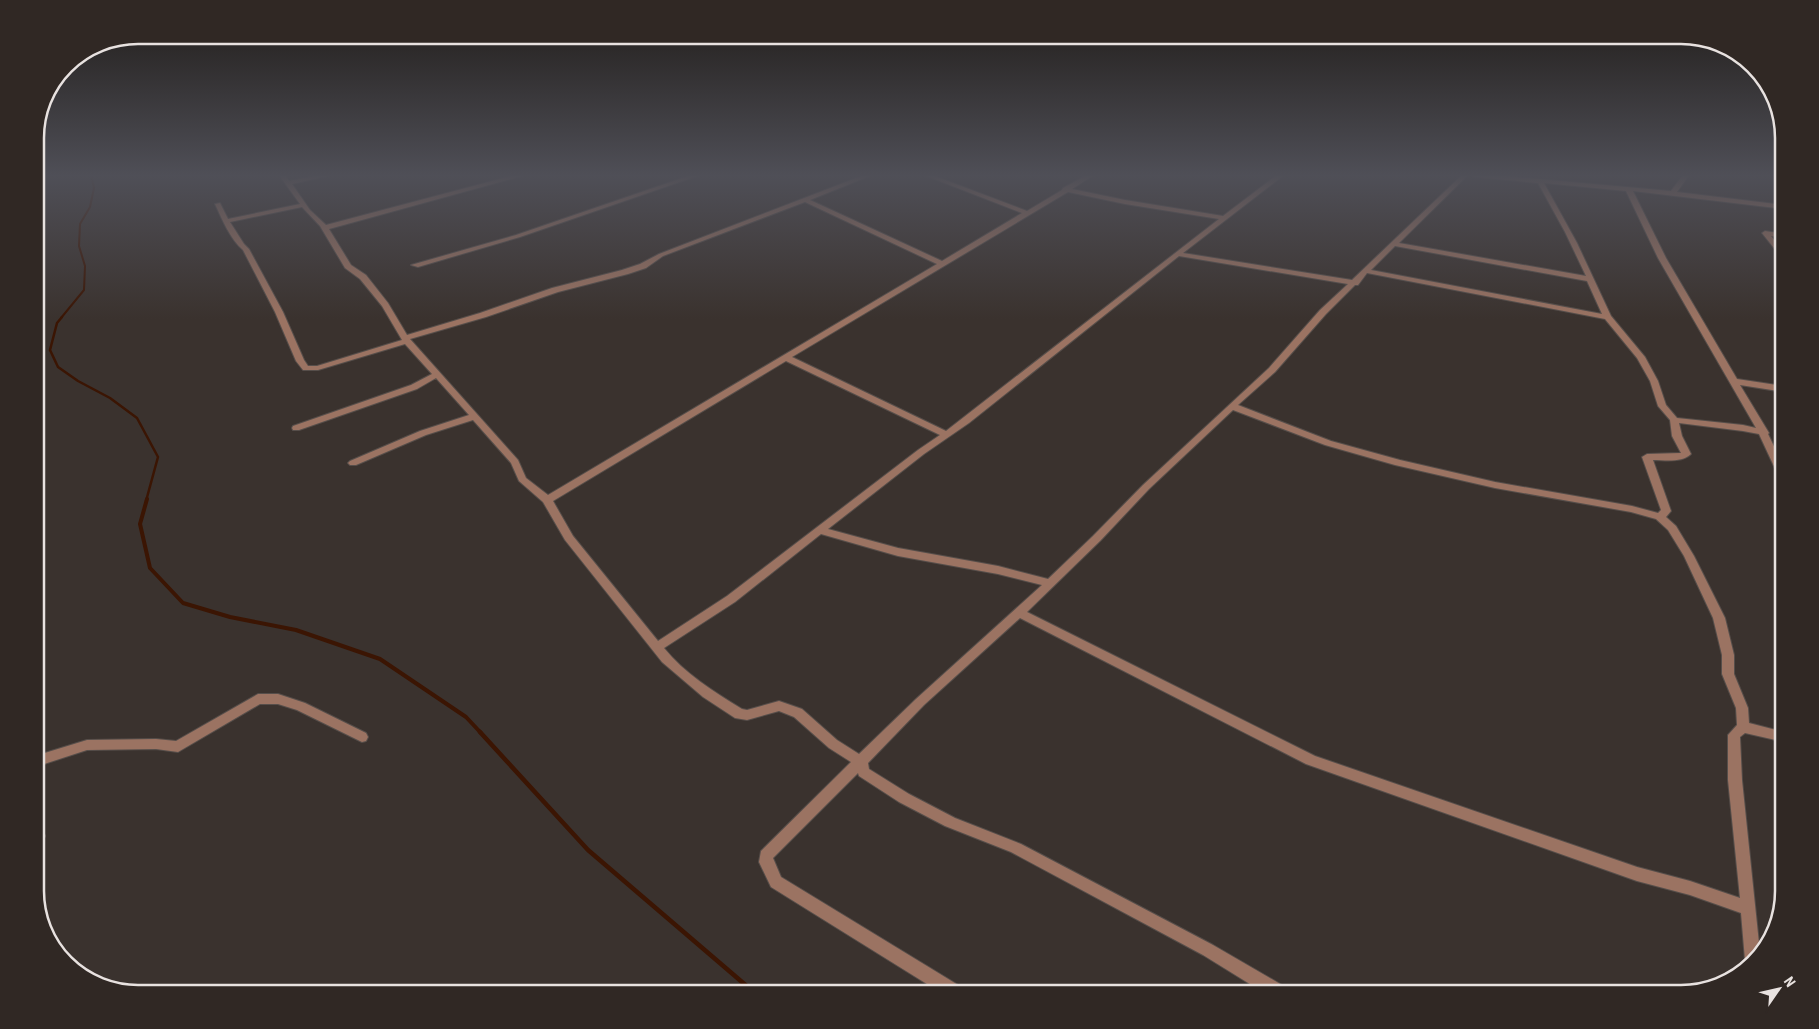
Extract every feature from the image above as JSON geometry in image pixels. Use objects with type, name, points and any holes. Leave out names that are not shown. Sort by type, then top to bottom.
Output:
[{"type":"street","points":[[227,223],[241,245],[246,249],[279,312],[296,353],[306,368],[318,368],[483,316],[555,290],[643,266],[661,255],[745,223]]},
{"type":"street","points":[[319,223],[348,266],[363,277],[386,305],[407,340],[473,417],[515,462],[522,479],[547,500],[569,538],[622,605],[679,672],[726,707],[747,715],[784,706],[798,714],[833,744],[860,762],[864,772],[904,798],[950,822],[1016,848],[1208,950],[1266,985]]},
{"type":"street","points":[[324,228],[343,223]]},
{"type":"street","points":[[415,265],[518,236],[556,223]]},
{"type":"street","points":[[855,223],[942,264]]},
{"type":"street","points":[[547,500],[1010,223]]},
{"type":"street","points":[[658,646],[732,599],[1219,223]]},
{"type":"street","points":[[943,985],[776,882],[766,862],[766,856],[950,673],[1019,613],[1098,538],[1146,487],[1272,370],[1323,312],[1415,223]]},
{"type":"street","points":[[1564,223],[1608,318],[1636,348],[1654,381],[1662,406],[1674,420],[1677,436],[1686,454],[1682,457],[1647,457],[1666,511],[1660,517]]},
{"type":"street","points":[[1645,223],[1662,258],[1764,433],[1775,457]]},
{"type":"street","points":[[1775,235],[1765,233],[1775,245]]},
{"type":"street","points":[[1393,244],[1590,279]]},
{"type":"street","points":[[1178,254],[1355,282]]},
{"type":"street","points":[[1367,271],[1608,318]]},
{"type":"street","points":[[784,357],[947,435]]},
{"type":"street","points":[[296,428],[414,387],[437,374]]},
{"type":"street","points":[[1732,381],[1775,388]]},
{"type":"street","points":[[1232,406],[1328,443],[1398,463],[1495,484],[1632,509],[1660,517],[1672,528],[1690,556],[1719,618],[1728,655],[1728,674],[1742,708],[1743,727]]},
{"type":"street","points":[[353,463],[423,433],[473,417]]},
{"type":"street","points":[[1674,420],[1743,428],[1764,433]]},
{"type":"street","points":[[821,531],[898,552],[998,570],[1050,583]]},
{"type":"street","points":[[1019,613],[1311,760],[1637,874],[1690,888],[1748,908]]},
{"type":"street","points":[[44,759],[87,745],[156,744],[178,746],[258,699],[278,699],[301,706],[362,737]]},
{"type":"street","points":[[1743,727],[1775,735]]},
{"type":"street","points":[[1743,727],[1734,735],[1734,771],[1752,953]]},
{"type":"waterway","points":[[61,318],[84,290],[85,266],[79,246],[81,223]]},
{"type":"waterway","points":[[62,317],[57,323],[50,350],[58,367],[78,381],[110,398],[137,418],[158,457],[146,501]]},
{"type":"waterway","points":[[147,499],[140,524],[150,568],[183,603],[230,617],[296,630],[380,659],[466,717],[481,733]]},
{"type":"waterway","points":[[480,732],[588,850],[746,985]]}]
